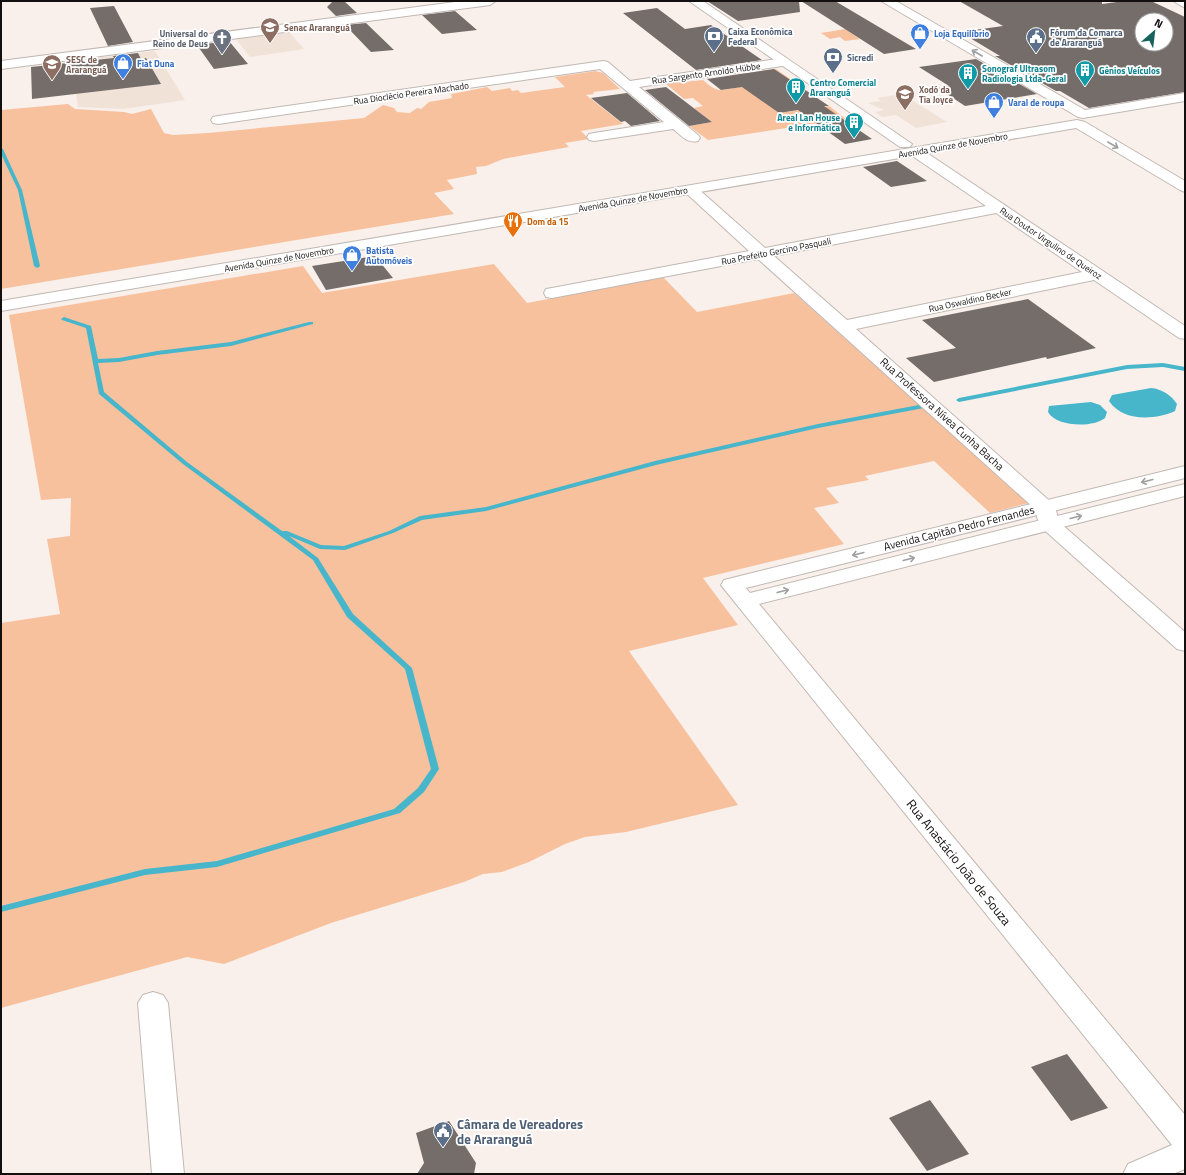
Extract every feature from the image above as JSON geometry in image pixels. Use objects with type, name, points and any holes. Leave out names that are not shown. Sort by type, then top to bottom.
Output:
[{"type":"street","points":[[1,58],[448,1]]},
{"type":"street","points":[[1,65],[490,1]]},
{"type":"street","name":"Rua Doutor Virgulino de Queiroz","points":[[695,1],[1185,334]]},
{"type":"street","points":[[1179,1],[1185,4]]},
{"type":"street","points":[[881,3],[1077,120],[1185,187]]},
{"type":"street","points":[[881,3],[1077,120],[1185,173]]},
{"type":"street","name":"Rua Sargento Arnoldo Hübbe","points":[[628,85],[784,62]]},
{"type":"street","name":"Rua Dioclécio Pereira Machado","points":[[218,120],[603,65],[628,85]]},
{"type":"street","points":[[628,85],[693,138]]},
{"type":"street","name":"Avenida Quinze de Novembro","points":[[1077,120],[1185,97]]},
{"type":"street","name":"Avenida Quinze de Novembro","points":[[1,295],[1077,120],[1185,106]]},
{"type":"street","points":[[594,137],[676,124]]},
{"type":"street","name":"Avenida Quinze de Novembro","points":[[1,306],[690,190],[910,148]]},
{"type":"street","name":"Rua Professora Nívea Cunha Bacha","points":[[690,190],[843,326],[1185,644]]},
{"type":"street","name":"Rua Prefeito Gercino Pasquali","points":[[552,293],[1000,208]]},
{"type":"street","name":"Rua Oswaldino Becker","points":[[843,326],[1097,274]]},
{"type":"street","name":"Avenida Capitão Pedro Fernandes","points":[[739,593],[1047,515],[1185,472]]},
{"type":"street","name":"Avenida Capitão Pedro Fernandes","points":[[1047,515],[1185,490]]},
{"type":"street","name":"Rua Anastácio João de Souza","points":[[739,593],[1185,1138]]},
{"type":"street","points":[[153,1003],[168,1174]]},
{"type":"street","points":[[1139,1174],[1185,1154]]},
{"type":"shaded area","points":[[845,29],[860,39],[845,41],[840,37],[830,39],[821,33]]},
{"type":"shaded area","name":"Senac Araranguá","points":[[289,32],[304,49],[250,57],[236,39]]},
{"type":"shaded area","name":"Fiat Duna","points":[[155,51],[185,100],[124,109],[78,107],[71,61]]},
{"type":"shaded area","points":[[776,69],[813,95],[765,103],[779,113],[829,106],[846,119],[708,140],[689,126],[712,122],[694,108],[703,106],[693,98],[684,99],[666,84],[703,80],[716,89],[724,90],[740,87],[726,76]]},
{"type":"shaded area","points":[[595,71],[603,73],[620,89],[593,92],[594,94],[586,95],[623,124],[581,131],[589,139],[565,143],[569,147],[503,159],[486,166],[476,167],[477,174],[447,180],[454,189],[434,193],[454,214],[1,289],[1,110],[68,104],[75,109],[124,112],[132,114],[151,109],[164,133],[173,135],[208,133],[364,118],[383,105],[394,108],[397,112],[410,113],[417,108],[421,109],[429,102],[452,98],[451,94],[487,87],[492,91],[510,88],[512,91],[518,90],[521,93],[565,87],[555,77]]},
{"type":"shaded area","name":"Xodó da Tia Joyce","points":[[902,94],[947,122],[916,128],[896,115],[882,117],[875,112],[884,110],[868,103],[881,101],[877,98]]},
{"type":"shaded area","points":[[494,264],[527,303],[663,277],[697,312],[794,293],[1029,503],[990,513],[934,461],[865,476],[869,480],[826,488],[839,503],[814,508],[844,544],[703,578],[738,625],[629,651],[738,805],[626,832],[585,837],[565,844],[529,862],[502,872],[483,874],[464,882],[331,923],[224,964],[187,957],[1,1008],[1,623],[60,614],[47,539],[70,536],[71,498],[41,500],[9,315],[303,266],[322,293]]},
{"type":"water","points":[[1151,388],[1162,391],[1172,398],[1177,404],[1175,411],[1158,416],[1131,416],[1122,413],[1109,401],[1112,395]]},
{"type":"water","points":[[1091,402],[1100,405],[1107,412],[1105,418],[1092,423],[1075,424],[1059,421],[1052,417],[1048,412],[1049,406]]},
{"type":"building","points":[[333,1],[344,1],[357,13],[336,16],[327,7]]},
{"type":"building","points":[[707,1],[799,1],[800,12],[738,21]]},
{"type":"building","points":[[801,1],[835,1],[916,49],[884,54]]},
{"type":"building","points":[[959,1],[1102,1],[1102,4],[1124,1],[1151,1],[1185,17],[1185,92],[1089,108],[995,56],[1000,56],[960,32],[1003,26]]},
{"type":"building","points":[[114,6],[133,42],[108,46],[90,8]]},
{"type":"building","points":[[657,8],[685,29],[711,25],[762,60],[696,70],[623,13]]},
{"type":"building","points":[[455,11],[477,30],[442,34],[422,15]]},
{"type":"building","points":[[366,23],[394,50],[371,52],[345,25]]},
{"type":"building","name":"Universal do Reino de Deus","points":[[229,41],[248,64],[214,69],[197,45]]},
{"type":"building","points":[[138,53],[141,59],[146,58],[161,84],[32,99],[31,67],[114,58],[113,56]]},
{"type":"building","points":[[976,59],[1037,94],[965,106],[938,88],[949,86],[919,67]]},
{"type":"building","points":[[774,69],[829,106],[824,106],[872,139],[845,144],[798,110],[779,113],[742,87],[721,90],[707,79]]},
{"type":"building","points":[[666,87],[712,122],[689,126],[645,90]]},
{"type":"building","points":[[627,93],[660,121],[631,126],[625,121],[621,122],[591,98]]},
{"type":"building","points":[[897,161],[927,181],[891,187],[863,167]]},
{"type":"building","name":"Batista Automóveis","points":[[375,256],[393,278],[326,290],[312,266]]},
{"type":"building","points":[[1028,299],[1096,348],[1047,359],[1046,357],[934,382],[906,358],[956,348],[922,320]]},
{"type":"building","points":[[1067,1054],[1108,1108],[1071,1121],[1031,1067]]},
{"type":"building","points":[[930,1100],[969,1154],[927,1171],[889,1118]]},
{"type":"building","name":"Câmara de Vereadores de Araranguá","points":[[449,1121],[476,1163],[474,1174],[417,1174],[424,1163],[416,1133]]},
{"type":"waterway","points":[[1,149],[20,190],[37,266]]},
{"type":"waterway","points":[[64,319],[89,327],[95,361]]},
{"type":"waterway","points":[[95,361],[119,360],[157,353],[231,344],[311,323]]},
{"type":"waterway","points":[[1,909],[145,872],[217,864],[397,811],[421,790],[435,769],[408,668],[350,615],[316,559],[185,463],[101,393],[95,361]]},
{"type":"waterway","points":[[959,400],[1127,367],[1163,365],[1185,369]]},
{"type":"waterway","points":[[285,532],[320,547],[345,548],[391,532],[420,518],[486,509],[655,463],[818,426],[924,406]]},
{"type":"place","name":"Senac Araranguá","points":[[270,44]]},
{"type":"place","name":"Loja Equilíbrio","points":[[920,50]]},
{"type":"place","name":"Caixa Econômica Federal","points":[[714,53]]},
{"type":"place","name":"Fórum da Comarca de Araranguá","points":[[1036,54]]},
{"type":"place","name":"Universal do Reino de Deus","points":[[222,55]]},
{"type":"place","name":"Sicredi","points":[[833,74]]},
{"type":"place","name":"Fiat Duna","points":[[123,80]]},
{"type":"place","name":"SESC de Araranguá","points":[[52,81]]},
{"type":"place","name":"Gênios Veículos","points":[[1085,87]]},
{"type":"place","name":"Sonograf Ultrasom Radiologia Ltda-Geral","points":[[968,90]]},
{"type":"place","name":"Centro Comercial Araranguá","points":[[796,104]]},
{"type":"place","name":"Xodó da Tia Joyce","points":[[905,111]]},
{"type":"place","name":"Varal de roupa","points":[[994,119]]},
{"type":"place","name":"Areal Lan House e Informática","points":[[854,139]]},
{"type":"place","name":"Dom da 15","points":[[513,238]]},
{"type":"place","name":"Batista Automóveis","points":[[352,272]]},
{"type":"place","name":"Câmara de Vereadores de Araranguá","points":[[443,1148]]}]
